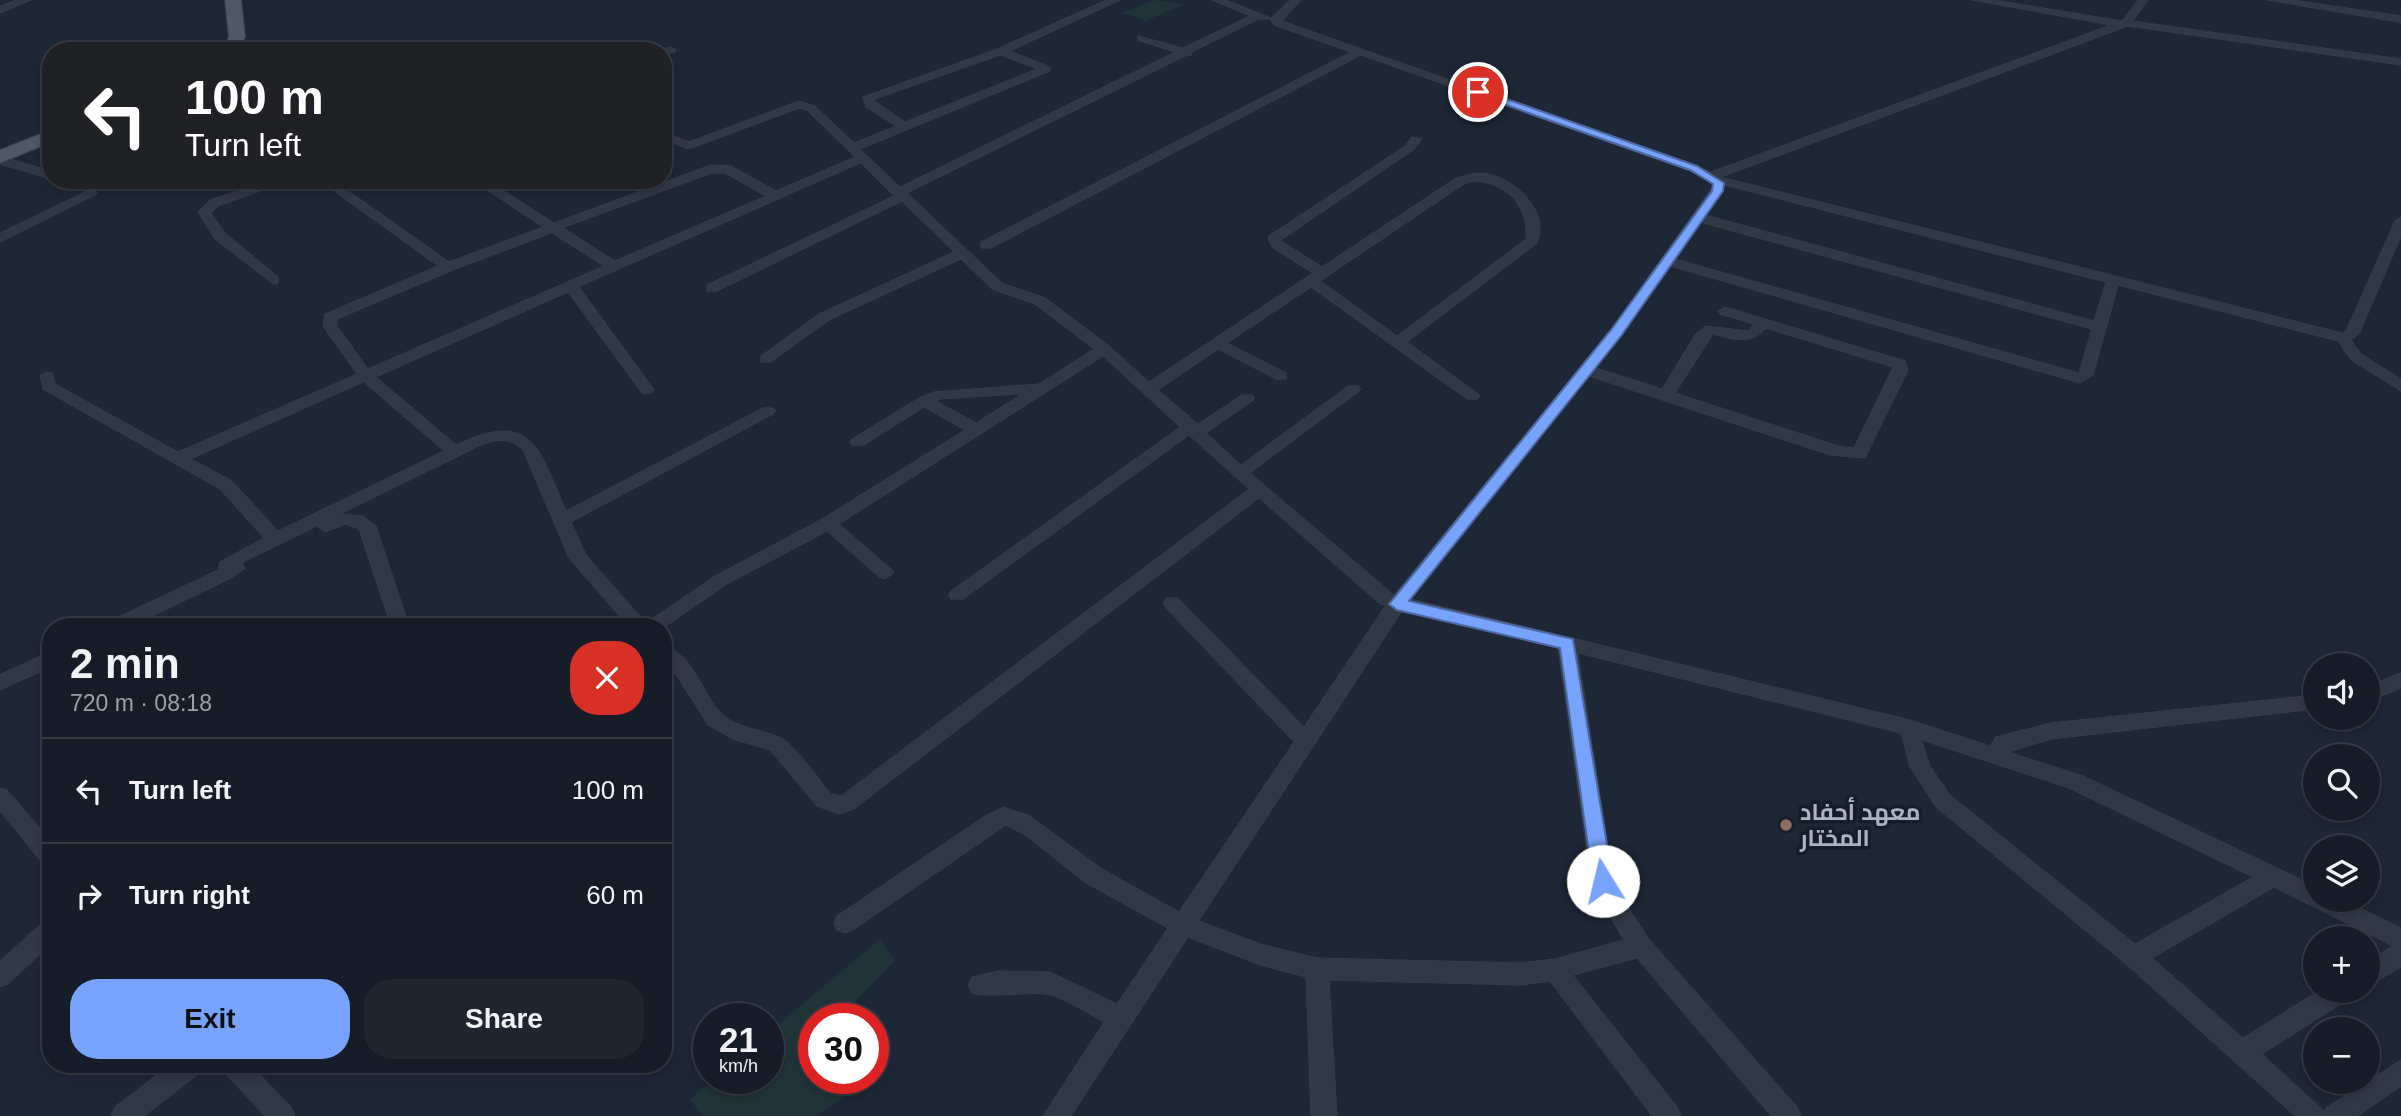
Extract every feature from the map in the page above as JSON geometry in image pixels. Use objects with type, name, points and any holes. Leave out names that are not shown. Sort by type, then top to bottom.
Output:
[{"type":"main road","points":[[233,0],[237,37],[234,42]]},
{"type":"main road","points":[[0,159],[42,139]]},
{"type":"street","points":[[0,10],[26,0]]},
{"type":"street","points":[[905,127],[870,105],[867,99],[1001,51],[1115,0]]},
{"type":"street","points":[[1217,0],[1359,52],[1538,112],[1714,178],[2343,338],[2352,334],[2401,221]]},
{"type":"street","points":[[1276,21],[1296,0]]},
{"type":"street","points":[[1977,0],[2124,24],[2401,62]]},
{"type":"street","points":[[1714,178],[2124,24],[2143,0]]},
{"type":"street","points":[[2272,0],[2401,19]]},
{"type":"street","points":[[712,288],[1259,15]]},
{"type":"street","points":[[1142,38],[1187,53]]},
{"type":"street","points":[[178,458],[776,196],[905,127],[1046,69],[1001,51]]},
{"type":"street","points":[[986,244],[1359,52]]},
{"type":"street","points":[[672,139],[689,146],[799,104],[811,108],[899,195],[1001,289],[1040,301],[1104,349],[1377,593],[1397,604],[1910,727],[1996,754],[2095,790],[2303,890]]},
{"type":"street","points":[[1416,139],[1409,148],[1274,239],[1398,342],[1472,396]]},
{"type":"street","points":[[0,159],[42,171]]},
{"type":"street","points":[[672,183],[711,169],[727,169],[776,196]]},
{"type":"street","points":[[1150,388],[1467,177],[1486,176],[1506,184],[1532,216],[1532,240],[1398,342]]},
{"type":"street","points":[[1056,1116],[1397,604],[1587,370],[1717,191],[1714,178]]},
{"type":"street","points":[[0,238],[91,194],[92,189]]},
{"type":"street","points":[[257,189],[214,203],[204,212],[220,236],[272,280]]},
{"type":"street","points":[[338,189],[448,267]]},
{"type":"street","points":[[492,189],[615,267]]},
{"type":"street","points":[[455,452],[366,376],[330,326],[330,317],[448,267],[657,189]]},
{"type":"street","points":[[1698,217],[2100,327]]},
{"type":"street","points":[[765,359],[824,317],[961,253]]},
{"type":"street","points":[[2386,254],[2401,259]]},
{"type":"street","points":[[1667,261],[2080,379],[2086,375],[2113,280]]},
{"type":"street","points":[[571,286],[647,390]]},
{"type":"street","points":[[1587,370],[1836,451],[1859,454],[1901,370],[1900,364],[1725,311]]},
{"type":"street","points":[[1666,395],[1702,335],[1710,330],[1740,336],[1753,335],[1764,322]]},
{"type":"street","points":[[2343,338],[2356,357],[2401,386]]},
{"type":"street","points":[[1218,344],[1281,376]]},
{"type":"street","points":[[665,618],[721,580],[828,523],[1104,349]]},
{"type":"street","points":[[47,376],[48,386],[226,485],[275,539]]},
{"type":"street","points":[[858,442],[924,401],[966,391],[1041,388]]},
{"type":"street","points":[[1240,472],[1353,389]]},
{"type":"street","points":[[957,595],[1194,429],[1247,398]]},
{"type":"street","points":[[924,401],[976,429]]},
{"type":"street","points":[[562,520],[768,411]]},
{"type":"street","points":[[227,573],[226,566],[231,561],[275,539],[455,452],[491,436],[507,434],[520,437],[530,448],[578,558],[631,618]]},
{"type":"street","points":[[672,660],[684,671],[715,720],[740,733],[777,744],[824,800],[839,805],[847,803],[1260,489]]},
{"type":"street","points":[[134,618],[340,519],[352,518],[367,526],[397,618]]},
{"type":"street","points":[[828,523],[885,573]]},
{"type":"street","points":[[1171,603],[1306,742]]},
{"type":"street","points":[[1567,644],[1603,881],[1609,897],[1641,946],[1788,1116]]},
{"type":"street","points":[[0,684],[42,663]]},
{"type":"street","points":[[2380,690],[2401,680]]},
{"type":"street","points":[[1996,754],[2003,743],[2051,731],[2303,703]]},
{"type":"street","points":[[1910,727],[1913,755],[1925,779],[1943,801],[2134,957],[2315,1116]]},
{"type":"street","points":[[0,796],[42,846]]},
{"type":"street","points":[[845,923],[1003,816],[1018,820],[1097,877],[1185,925],[1251,953],[1317,969],[1478,974],[1555,970],[1641,946]]},
{"type":"street","points":[[2134,957],[2273,876]]},
{"type":"street","points":[[2346,912],[2401,939]]},
{"type":"street","points":[[0,976],[42,937]]},
{"type":"street","points":[[2380,967],[2401,954]]},
{"type":"street","points":[[1317,969],[1324,1116]]},
{"type":"street","points":[[1555,970],[1668,1116]]},
{"type":"street","points":[[980,985],[998,982],[1050,983],[1122,1019]]},
{"type":"street","points":[[2244,1051],[2321,1003]]},
{"type":"street","points":[[2336,1116],[2401,1072]]},
{"type":"street","points":[[124,1116],[180,1073]]},
{"type":"street","points":[[241,1073],[282,1116]]},
{"type":"green space","points":[[1154,0],[1184,4],[1146,21],[1123,13]]},
{"type":"green space","points":[[880,939],[895,960],[854,1003],[804,1003]]},
{"type":"green space","points":[[798,1008],[798,1094],[849,1094],[815,1116],[702,1116],[690,1099],[696,1094],[784,1094],[784,1020]]},
{"type":"place","name":"معهد أحفاد المختار","points":[[1786,825]]},
{"type":"route","points":[[1478,92],[1694,168],[1712,176],[1719,186],[1616,333],[1397,604],[1567,644],[1603,881]]}]
